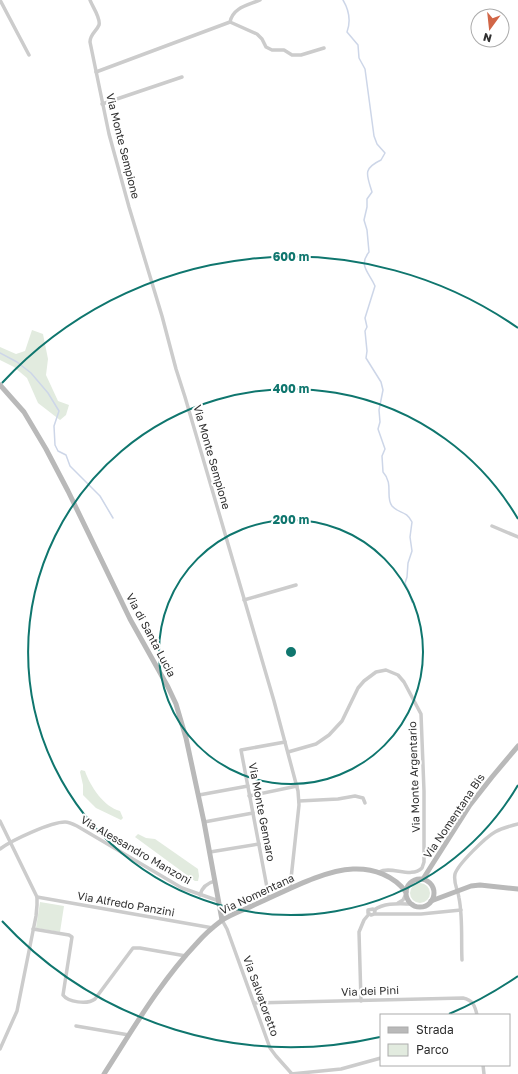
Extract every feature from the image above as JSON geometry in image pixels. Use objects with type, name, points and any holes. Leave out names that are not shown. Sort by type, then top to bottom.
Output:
[{"type":"street","points":[[0,0],[28,55]]},
{"type":"street","name":"Via Monte Sempione","points":[[90,0],[99,21],[98,25],[90,36],[90,42],[102,104],[129,207],[162,316],[174,363],[188,404],[297,786],[299,801],[290,888]]},
{"type":"street","points":[[230,22],[235,11],[260,0]]},
{"type":"street","points":[[96,72],[230,22],[257,34],[262,39],[266,47],[272,50],[284,50],[297,56],[305,55],[324,48]]},
{"type":"street","points":[[102,104],[182,77]]},
{"type":"street","name":"Via di Santa Lucia","points":[[0,385],[24,412],[46,449],[130,619],[168,687],[182,722],[199,795],[222,920]]},
{"type":"street","points":[[492,526],[518,537]]},
{"type":"street","points":[[244,600],[296,585]]},
{"type":"street","name":"Via Monte Argentario","points":[[288,752],[314,744],[329,735],[342,721],[358,688],[364,681],[376,672],[383,670],[389,671],[397,674],[404,681],[421,716],[424,790],[424,862],[422,868],[417,872],[385,870],[379,872]]},
{"type":"street","name":"Via Monte Gennaro","points":[[269,898],[241,750],[285,742]]},
{"type":"street","name":"Via Nomentana Bis","points":[[423,879],[470,805],[518,746]]},
{"type":"street","points":[[199,795],[248,786]]},
{"type":"street","points":[[250,796],[297,786]]},
{"type":"street","points":[[299,801],[340,799],[356,796],[363,798],[365,803]]},
{"type":"street","points":[[204,822],[253,813]]},
{"type":"street","points":[[0,821],[37,897],[38,904],[17,1011],[0,1049]]},
{"type":"street","name":"Via Alessandro Manzoni","points":[[0,849],[20,837],[63,822],[69,823],[180,887],[200,895],[219,900]]},
{"type":"street","points":[[462,960],[461,910],[459,897],[456,891],[455,874],[464,860],[494,832],[518,824]]},
{"type":"street","points":[[210,852],[259,844]]},
{"type":"street","name":"Via Nomentana","points":[[104,1074],[146,1007],[186,956],[222,920],[290,888],[345,870],[365,869],[379,872],[400,884],[406,893]]},
{"type":"street","points":[[397,904],[402,901],[407,888],[412,881],[416,880],[423,879],[430,883],[434,890],[439,894],[446,896]]},
{"type":"street","name":"Via Nomentana","points":[[394,880],[407,882],[412,881]]},
{"type":"street","points":[[200,895],[202,889],[206,885],[215,881]]},
{"type":"street","points":[[374,912],[381,906],[397,904],[413,904],[423,906],[431,901],[467,886],[476,885],[518,889]]},
{"type":"street","points":[[431,901],[434,890]]},
{"type":"street","points":[[406,893],[413,904]]},
{"type":"street","name":"Via Alfredo Panzini","points":[[37,897],[213,928]]},
{"type":"street","points":[[360,1001],[359,932],[363,921],[369,914],[369,909],[372,908],[374,912],[420,914],[461,910]]},
{"type":"street","name":"Via Salvatoretto","points":[[222,920],[227,929],[271,1050],[292,1074]]},
{"type":"street","points":[[33,929],[69,935],[72,937],[63,995],[67,998],[83,1002],[90,1002],[95,999],[133,948],[186,956]]},
{"type":"street","name":"Via dei Pini","points":[[254,1003],[463,998],[470,1000],[473,1003],[477,1014]]},
{"type":"street","points":[[76,1026],[129,1035]]},
{"type":"street","points":[[292,1074],[338,1070],[380,1058]]},
{"type":"green space","points":[[32,330],[43,334],[48,359],[46,375],[58,401],[69,405],[66,415],[60,420],[38,403],[27,378],[14,367],[0,360],[0,347],[16,354],[25,351]]},
{"type":"green space","points":[[81,770],[85,771],[90,783],[103,801],[114,809],[120,811],[123,818],[121,820],[96,808],[83,795]]},
{"type":"green space","points":[[138,834],[146,838],[155,839],[198,869],[198,881],[195,881],[135,837]]},
{"type":"green space","points":[[420,883],[427,886],[430,893],[427,900],[420,903],[413,900],[410,893],[413,886]]},
{"type":"green space","points":[[40,902],[64,906],[60,932],[36,928]]},
{"type":"waterway","points":[[343,0],[349,16],[347,32],[358,45],[359,58],[365,69],[374,136],[377,144],[385,153],[381,160],[371,166],[368,170],[368,177],[372,192],[367,199],[364,220],[367,230],[369,252],[364,261],[364,265],[375,286],[365,318],[367,327],[365,331],[367,351],[366,358],[381,382],[383,390],[379,410],[380,422],[378,429],[385,449],[382,456],[383,472],[388,481],[389,499],[392,506],[405,514],[412,522],[410,537],[412,551],[408,563],[405,583],[412,602]]},
{"type":"waterway","points":[[0,353],[17,362],[31,373],[48,393],[59,411],[54,426],[55,445],[58,451],[66,455],[70,466],[100,496],[113,518]]}]
